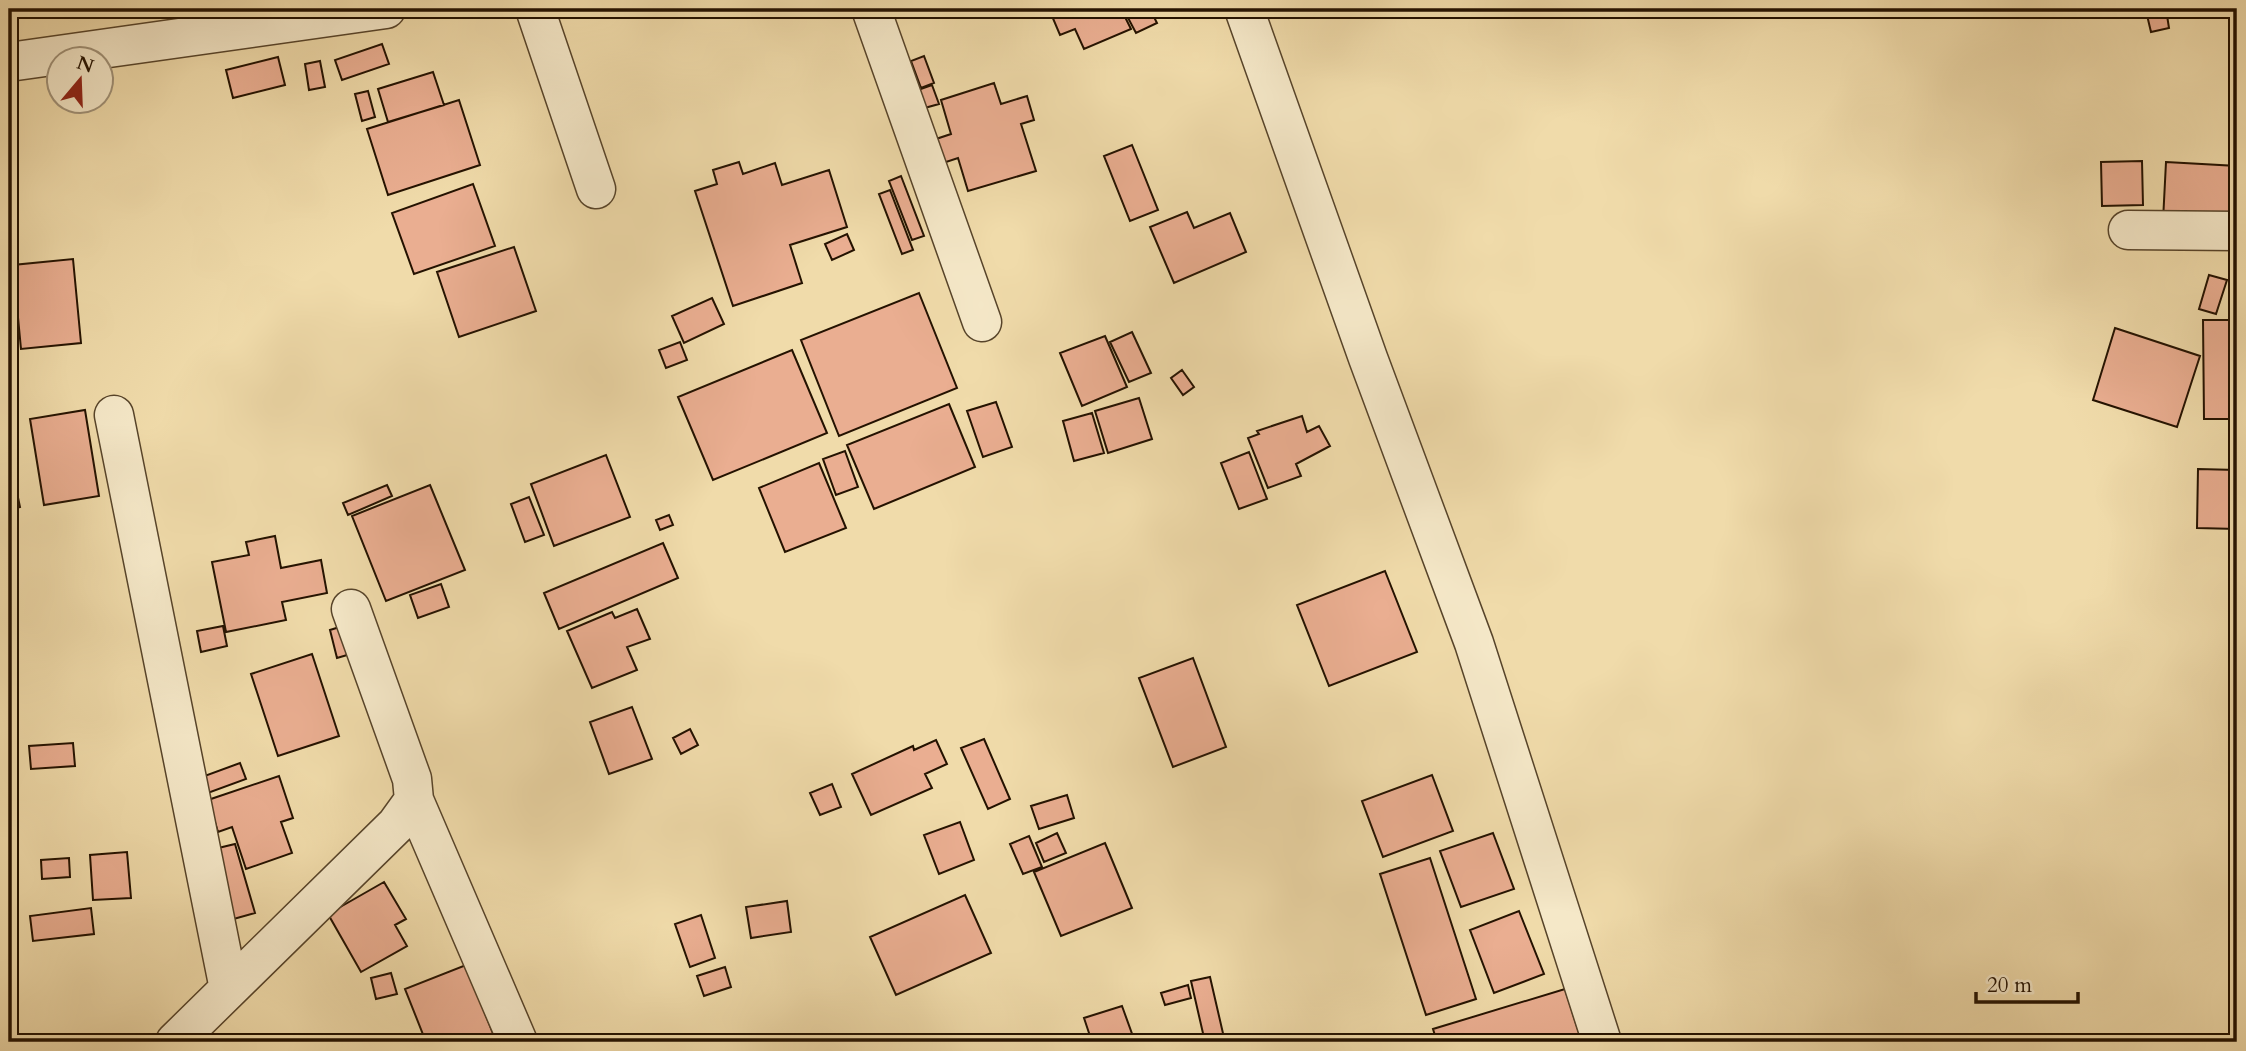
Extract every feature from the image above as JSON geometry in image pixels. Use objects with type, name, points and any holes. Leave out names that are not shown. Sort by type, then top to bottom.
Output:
[{"type":"street","points":[[9,62],[386,9]]},
{"type":"street","points":[[534,9],[596,189]]},
{"type":"street","points":[[872,9],[982,322]]},
{"type":"street","points":[[1244,9],[1363,345],[1474,643],[1602,1042]]},
{"type":"street","points":[[2128,230],[2237,232]]},
{"type":"street","points":[[114,415],[229,989]]},
{"type":"street","points":[[351,609],[412,779],[414,800],[519,1042]]},
{"type":"street","points":[[174,1042],[397,825],[414,800]]},
{"type":"building","points":[[1049,9],[1121,9],[1131,29],[1084,49],[1075,29],[1060,35]]},
{"type":"building","points":[[1142,9],[1150,9],[1157,23],[1136,33],[1127,16]]},
{"type":"building","points":[[2166,9],[2169,28],[2151,32],[2146,11]]},
{"type":"building","points":[[382,44],[389,64],[342,80],[335,60]]},
{"type":"building","points":[[924,56],[934,83],[921,88],[911,61]]},
{"type":"building","points":[[278,57],[285,85],[233,98],[226,70]]},
{"type":"building","points":[[320,61],[325,87],[309,90],[305,64]]},
{"type":"building","points":[[433,72],[444,105],[388,122],[378,89]]},
{"type":"building","points":[[994,83],[1001,104],[1027,96],[1034,120],[1021,124],[1036,171],[968,191],[958,158],[943,163],[936,139],[951,134],[941,100]]},
{"type":"building","points":[[932,85],[939,104],[921,109],[915,91]]},
{"type":"building","points":[[368,91],[375,117],[362,121],[355,94]]},
{"type":"building","points":[[459,100],[480,165],[388,195],[367,129]]},
{"type":"building","points":[[1132,145],[1158,210],[1130,221],[1104,156]]},
{"type":"building","points":[[2142,161],[2143,205],[2102,206],[2101,162]]},
{"type":"building","points":[[739,162],[743,174],[775,163],[782,185],[829,170],[847,227],[790,245],[802,283],[733,306],[695,191],[717,184],[713,170]]},
{"type":"building","points":[[2166,162],[2237,166],[2237,212],[2163,221]]},
{"type":"building","points":[[901,176],[924,236],[912,240],[889,181]]},
{"type":"building","points":[[473,184],[495,246],[414,274],[392,213]]},
{"type":"building","points":[[890,190],[913,250],[902,254],[879,194]]},
{"type":"building","points":[[1187,212],[1194,228],[1230,213],[1246,252],[1174,283],[1150,227]]},
{"type":"building","points":[[847,234],[854,250],[832,260],[825,244]]},
{"type":"building","points":[[514,247],[536,311],[459,337],[437,272]]},
{"type":"building","points":[[73,259],[81,343],[21,349],[13,265]]},
{"type":"building","points":[[2209,275],[2227,280],[2216,314],[2199,309]]},
{"type":"building","points":[[919,293],[957,388],[839,436],[801,340]]},
{"type":"building","points":[[712,298],[724,324],[684,343],[672,316]]},
{"type":"building","points":[[2203,320],[2237,320],[2237,419],[2204,419]]},
{"type":"building","points":[[2115,328],[2200,356],[2177,427],[2093,400]]},
{"type":"building","points":[[1132,332],[1151,373],[1129,382],[1110,342]]},
{"type":"building","points":[[1105,336],[1127,387],[1082,406],[1060,353]]},
{"type":"building","points":[[680,342],[687,360],[666,368],[659,350]]},
{"type":"building","points":[[792,350],[827,433],[713,480],[678,397]]},
{"type":"building","points":[[1182,370],[1194,387],[1183,395],[1171,378]]},
{"type":"building","points":[[1139,398],[1152,439],[1108,453],[1095,411]]},
{"type":"building","points":[[996,402],[1012,447],[983,457],[967,411]]},
{"type":"building","points":[[949,404],[975,467],[874,509],[847,445]]},
{"type":"building","points":[[85,410],[99,496],[44,505],[30,419]]},
{"type":"building","points":[[1092,413],[1104,453],[1074,461],[1063,421]]},
{"type":"building","points":[[1302,416],[1307,432],[1319,426],[1330,446],[1296,464],[1301,476],[1268,488],[1248,438],[1259,434],[1257,431]]},
{"type":"building","points":[[845,451],[858,487],[836,495],[823,459]]},
{"type":"building","points":[[1249,452],[1267,499],[1239,509],[1221,463]]},
{"type":"building","points":[[9,455],[20,507],[9,510]]},
{"type":"building","points":[[606,455],[630,517],[554,546],[531,484]]},
{"type":"building","points":[[819,463],[846,528],[785,552],[759,488]]},
{"type":"building","points":[[2198,469],[2237,470],[2237,529],[2197,528]]},
{"type":"building","points":[[387,485],[392,496],[348,515],[343,503]]},
{"type":"building","points":[[430,485],[465,570],[386,601],[352,516]]},
{"type":"building","points":[[529,497],[544,535],[525,542],[511,504]]},
{"type":"building","points":[[669,515],[673,525],[660,530],[656,520]]},
{"type":"building","points":[[275,536],[281,568],[321,560],[327,593],[282,602],[286,620],[226,632],[212,562],[249,555],[246,542]]},
{"type":"building","points":[[663,543],[678,578],[559,629],[544,593]]},
{"type":"building","points":[[1385,571],[1417,652],[1329,686],[1297,605]]},
{"type":"building","points":[[441,584],[449,607],[418,618],[410,595]]},
{"type":"building","points":[[637,609],[650,639],[627,647],[637,670],[592,688],[567,631],[612,612],[615,618]]},
{"type":"building","points":[[346,625],[354,653],[337,658],[330,630]]},
{"type":"building","points":[[223,626],[227,646],[201,652],[197,631]]},
{"type":"building","points":[[312,654],[339,736],[278,756],[251,674]]},
{"type":"building","points":[[1193,658],[1226,747],[1173,767],[1139,678]]},
{"type":"building","points":[[632,707],[652,759],[609,774],[590,722]]},
{"type":"building","points":[[690,729],[698,745],[681,754],[673,738]]},
{"type":"building","points":[[984,739],[1010,799],[988,809],[961,748]]},
{"type":"building","points":[[936,740],[947,764],[925,774],[932,788],[871,815],[852,774],[913,746],[914,750]]},
{"type":"building","points":[[73,743],[75,766],[31,769],[29,746]]},
{"type":"building","points":[[240,763],[246,779],[205,794],[199,778]]},
{"type":"building","points":[[1432,775],[1453,831],[1383,857],[1362,801]]},
{"type":"building","points":[[279,776],[293,818],[281,822],[292,853],[246,869],[232,827],[218,832],[208,800]]},
{"type":"building","points":[[832,784],[841,807],[820,815],[810,793]]},
{"type":"building","points":[[1067,795],[1074,818],[1039,829],[1031,806]]},
{"type":"building","points":[[960,822],[974,860],[939,874],[924,835]]},
{"type":"building","points":[[1057,833],[1066,853],[1044,862],[1036,843]]},
{"type":"building","points":[[1493,833],[1514,889],[1461,907],[1440,851]]},
{"type":"building","points":[[1029,836],[1042,867],[1023,874],[1010,844]]},
{"type":"building","points":[[1105,843],[1132,908],[1061,936],[1034,872]]},
{"type":"building","points":[[235,844],[255,913],[230,920],[210,850]]},
{"type":"building","points":[[127,852],[131,898],[93,900],[90,855]]},
{"type":"building","points":[[69,858],[70,877],[42,879],[41,860]]},
{"type":"building","points":[[1430,858],[1476,999],[1426,1015],[1380,874]]},
{"type":"building","points":[[384,882],[406,919],[395,925],[407,946],[361,972],[328,914]]},
{"type":"building","points":[[965,895],[991,953],[896,995],[870,937]]},
{"type":"building","points":[[787,901],[791,932],[751,938],[746,907]]},
{"type":"building","points":[[91,908],[94,934],[33,941],[30,916]]},
{"type":"building","points":[[1519,911],[1544,974],[1494,993],[1470,930]]},
{"type":"building","points":[[701,915],[715,958],[690,967],[675,924]]},
{"type":"building","points":[[466,965],[494,1036],[477,1042],[426,1042],[405,989]]},
{"type":"building","points":[[725,967],[731,987],[704,996],[697,976]]},
{"type":"building","points":[[391,973],[397,994],[376,999],[371,978]]},
{"type":"building","points":[[1210,977],[1225,1042],[1205,1042],[1191,981]]},
{"type":"building","points":[[1188,985],[1191,998],[1165,1005],[1161,993]]},
{"type":"building","points":[[1565,989],[1582,1042],[1437,1042],[1433,1029]]},
{"type":"building","points":[[1122,1006],[1135,1042],[1092,1042],[1084,1018]]},
{"type":"building","points":[[1050,1037],[1052,1042],[1032,1042]]}]
